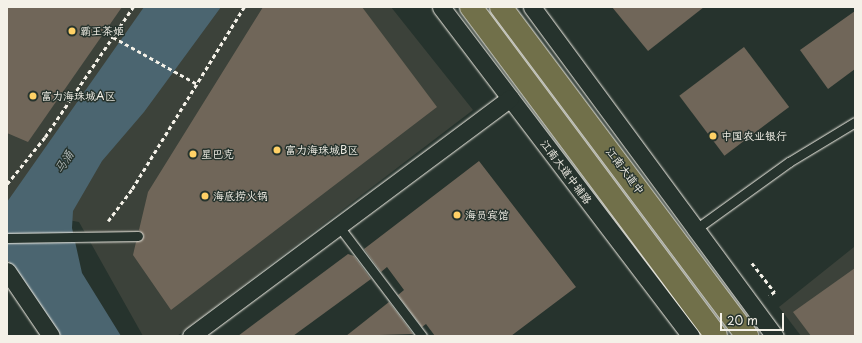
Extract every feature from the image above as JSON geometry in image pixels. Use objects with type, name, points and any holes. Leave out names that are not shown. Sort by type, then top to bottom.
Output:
[{"type":"main road","points":[[471,7],[716,336]]},
{"type":"main road","name":"江南大道中","points":[[501,7],[679,243],[747,336]]},
{"type":"street","name":"江南大道中辅路","points":[[442,7],[691,336]]},
{"type":"street","points":[[532,7],[775,336]]},
{"type":"street","points":[[191,336],[510,98]]},
{"type":"street","points":[[612,232],[630,219]]},
{"type":"street","points":[[679,243],[696,229]]},
{"type":"street","points":[[7,271],[51,336]]},
{"type":"lane","points":[[696,229],[789,162],[855,122]]},
{"type":"lane","points":[[338,226],[422,336]]},
{"type":"lane","points":[[7,238],[96,235],[138,236]]},
{"type":"path","points":[[7,184],[45,137],[133,7]]},
{"type":"path","points":[[96,235],[132,189],[244,7]]},
{"type":"path","points":[[113,37],[197,84]]},
{"type":"shaded area","points":[[7,7],[391,7],[473,110],[177,336],[143,336],[79,222],[18,211],[7,203]]},
{"type":"shaded area","points":[[854,247],[855,336],[801,336],[779,307]]},
{"type":"water","name":"马涌","points":[[144,7],[221,7],[144,112],[102,161],[73,211],[72,228],[82,273],[121,336],[59,336],[7,259],[7,202]]},
{"type":"building","name":"富力海珠城A区","points":[[7,7],[122,7],[28,142],[7,133]]},
{"type":"building","name":"富力海珠城B区","points":[[263,7],[362,7],[437,107],[171,310],[133,255],[136,242],[144,236],[139,230],[148,192]]},
{"type":"building","points":[[612,7],[704,7],[648,51]]},
{"type":"building","points":[[855,11],[855,69],[828,89],[800,50]]},
{"type":"building","points":[[744,47],[789,107],[724,156],[679,96]]},
{"type":"building","points":[[479,161],[576,287],[511,336],[435,336],[426,324],[422,327],[398,295],[404,290],[387,267],[381,272],[364,249]]},
{"type":"building","points":[[348,254],[354,256],[371,279],[293,336],[238,336]]},
{"type":"building","points":[[855,268],[855,336],[811,336],[793,312]]},
{"type":"building","points":[[389,302],[413,334],[346,336]]},
{"type":"place","name":"霸王茶姬","points":[[72,31]]},
{"type":"place","name":"富力海珠城A区","points":[[33,96]]},
{"type":"place","name":"中国农业银行","points":[[713,136]]},
{"type":"place","name":"富力海珠城B区","points":[[277,150]]},
{"type":"place","name":"星巴克","points":[[193,154]]},
{"type":"place","name":"海底捞火锅","points":[[205,196]]},
{"type":"place","name":"海员宾馆","points":[[457,215]]}]
